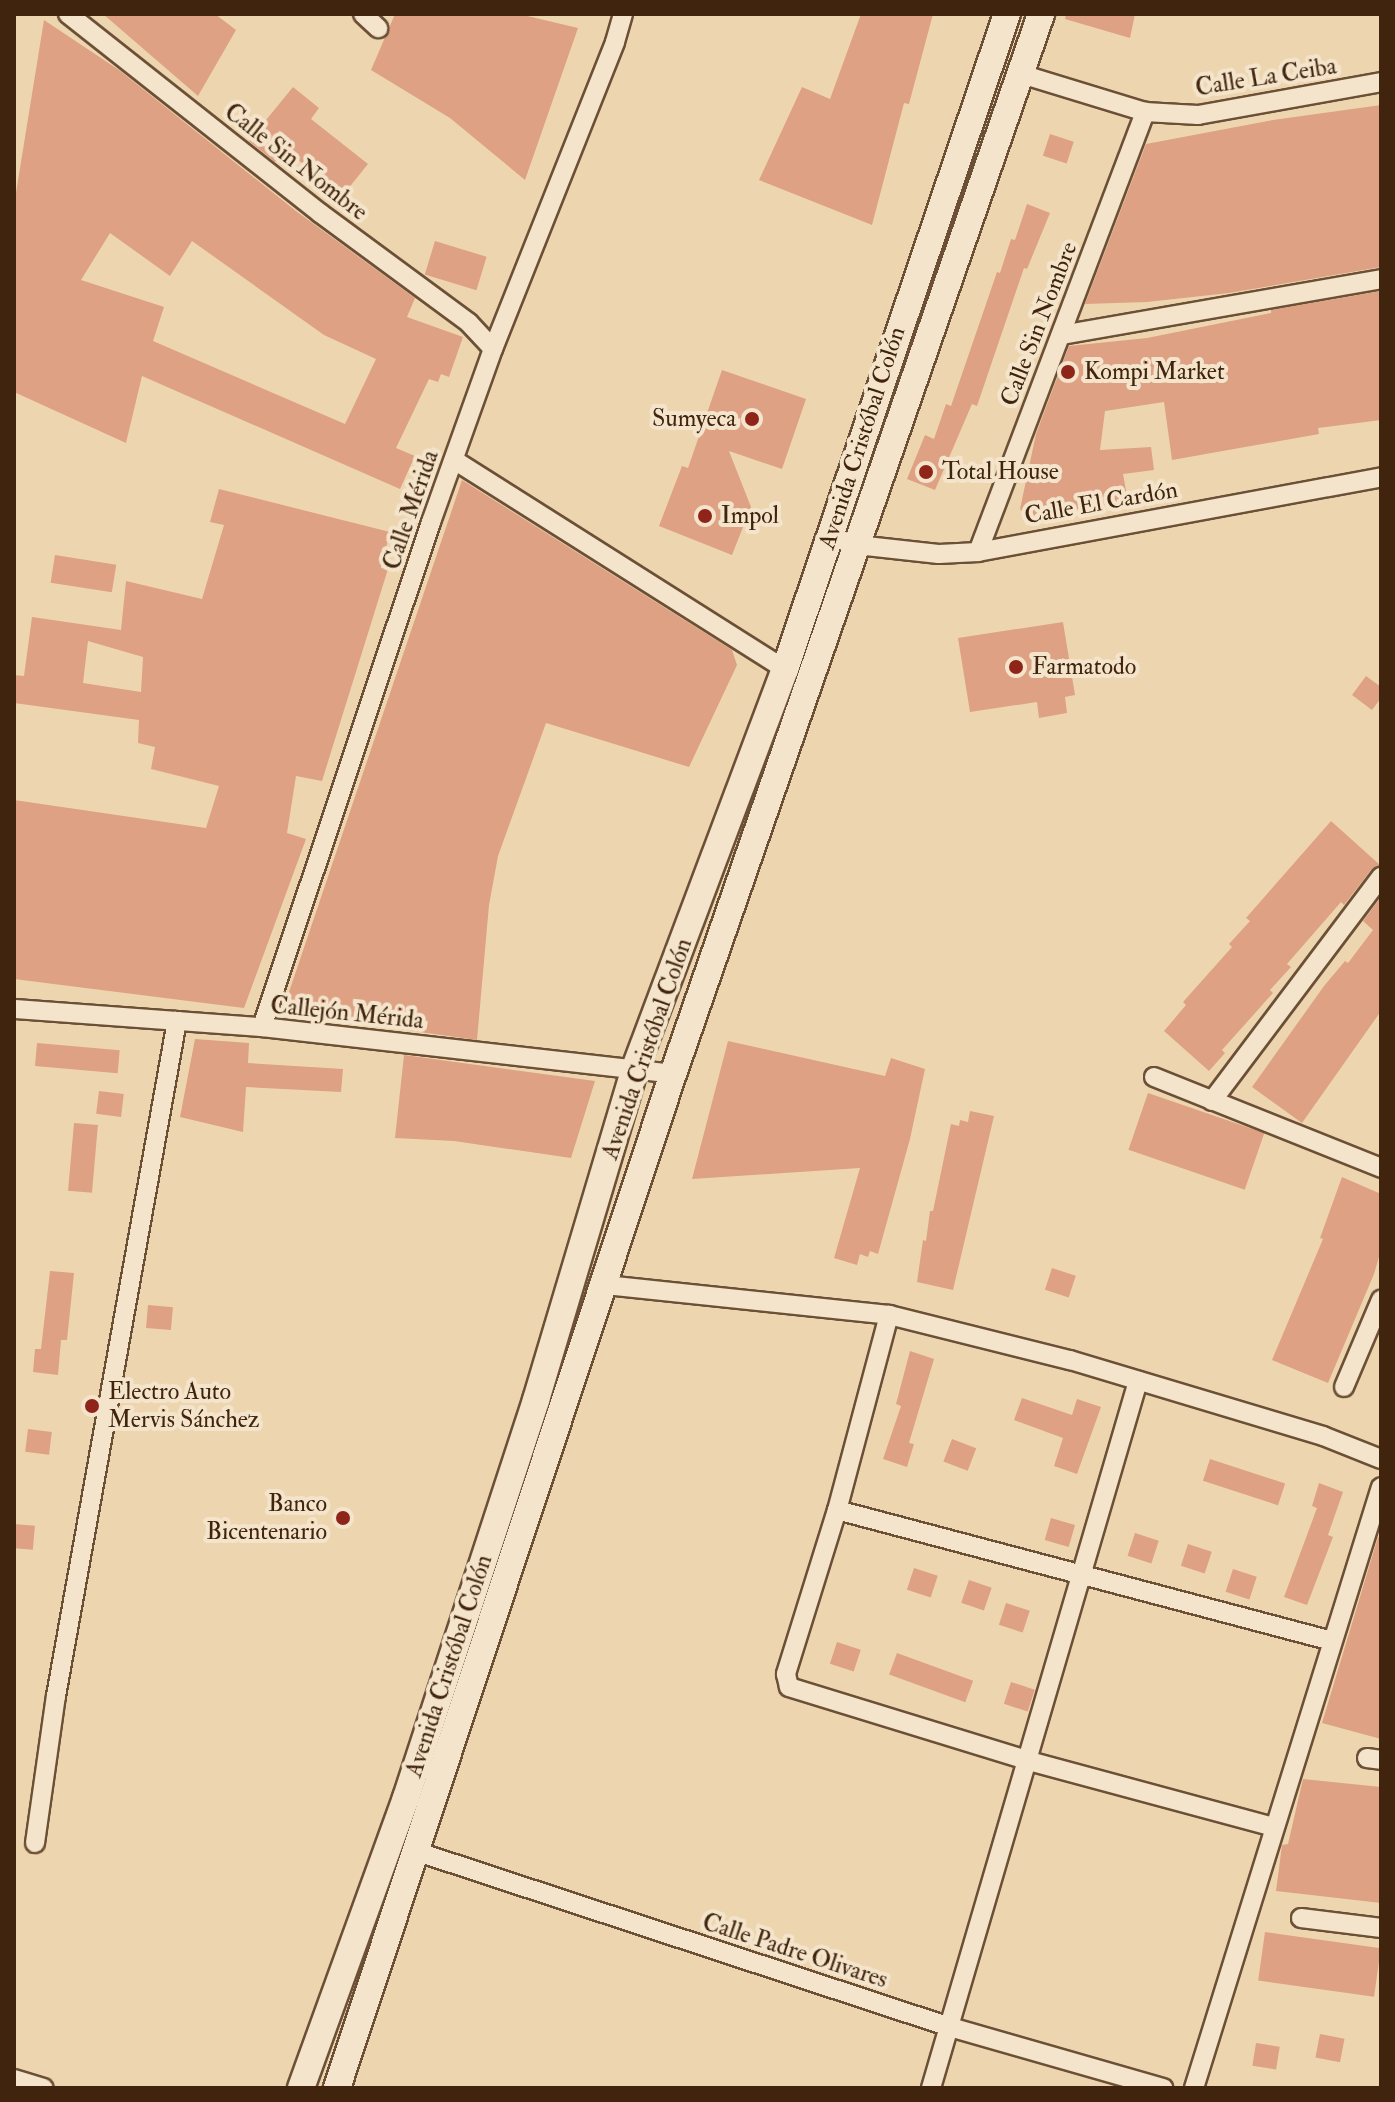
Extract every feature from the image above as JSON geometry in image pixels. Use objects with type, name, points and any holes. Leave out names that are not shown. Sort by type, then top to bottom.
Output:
[{"type":"street","name":"Calle Sin Nombre","points":[[68,14],[320,213],[469,323],[493,349]]},
{"type":"street","points":[[363,14],[378,28]]},
{"type":"street","name":"Calle Mérida","points":[[262,1027],[493,349],[615,42],[623,14]]},
{"type":"street","name":"Avenida Cristóbal Colón","points":[[301,2088],[406,1798],[536,1400],[635,1068],[785,669],[1007,14]]},
{"type":"street","name":"Avenida Cristóbal Colón","points":[[337,2088],[673,1074],[1041,14]]},
{"type":"street","name":"Calle La Ceiba","points":[[1021,74],[1145,112],[1198,115],[1381,82]]},
{"type":"street","name":"Calle Sin Nombre","points":[[978,552],[1145,112]]},
{"type":"street","points":[[1061,335],[1381,279]]},
{"type":"street","points":[[454,460],[785,669]]},
{"type":"street","name":"Calle El Cardón","points":[[829,536],[857,545],[939,554],[978,552],[1381,477]]},
{"type":"street","points":[[1212,1101],[1381,877]]},
{"type":"street","name":"Callejón Mérida","points":[[14,1009],[262,1027],[673,1074]]},
{"type":"street","points":[[35,1843],[56,1696],[177,1021]]},
{"type":"street","points":[[1154,1077],[1381,1168]]},
{"type":"street","points":[[605,1285],[889,1315],[1021,1346],[1323,1436],[1381,1459]]},
{"type":"street","points":[[1344,1387],[1381,1300]]},
{"type":"street","points":[[889,1315],[837,1510],[786,1674],[789,1687],[1029,1761],[1273,1827]]},
{"type":"street","points":[[931,2088],[1138,1381]]},
{"type":"street","points":[[1194,2088],[1381,1487]]},
{"type":"street","points":[[837,1510],[1332,1641]]},
{"type":"street","name":"Calle Padre Olivares","points":[[415,1851],[950,2027],[1163,2088]]},
{"type":"street","points":[[1301,1918],[1381,1928]]},
{"type":"street","points":[[14,2079],[44,2088]]},
{"type":"building","points":[[103,14],[215,14],[236,30],[198,96]]},
{"type":"building","points":[[395,14],[519,14],[578,28],[525,180],[450,118],[371,70]]},
{"type":"building","points":[[861,14],[933,14],[909,104],[904,103],[872,225],[759,180],[802,87],[830,99]]},
{"type":"building","points":[[1066,14],[1135,14],[1130,38],[1065,19]]},
{"type":"building","points":[[44,20],[119,70],[296,211],[415,298],[407,317],[463,337],[449,377],[441,374],[438,382],[429,379],[396,448],[415,456],[400,489],[142,376],[126,443],[14,392],[14,205]],"holes":[[[110,233],[170,276],[192,241],[324,335],[376,359],[345,424],[153,341],[164,307],[81,280]]]},
{"type":"building","points":[[293,87],[319,108],[311,119],[368,164],[343,195],[285,150],[275,162],[249,141]]},
{"type":"building","points":[[1381,105],[1381,267],[1229,293],[1147,302],[1085,304],[1146,144],[1273,120]]},
{"type":"building","points":[[1050,134],[1074,142],[1067,164],[1043,156]]},
{"type":"building","points":[[1027,204],[1050,213],[1027,269],[1024,268],[977,406],[972,404],[935,490],[907,479],[925,435],[934,439],[946,404],[951,406],[997,272],[1000,273],[1011,239],[1015,240]]},
{"type":"building","points":[[435,241],[487,257],[476,290],[425,274]]},
{"type":"building","points":[[1381,291],[1381,420],[1318,428],[1319,434],[1172,460],[1164,402],[1105,411],[1100,450],[1151,447],[1154,470],[1123,474],[1128,501],[1028,517],[1020,509],[1036,434],[1069,346],[1147,338],[1271,313],[1271,310]]},
{"type":"building","points":[[722,370],[806,399],[782,469],[729,451],[751,507],[732,555],[659,526],[682,466],[688,468]]},
{"type":"building","points":[[462,480],[732,650],[737,665],[689,767],[546,723],[498,856],[489,905],[477,1040],[298,1015],[289,1006],[289,992]]},
{"type":"building","points":[[219,489],[390,532],[381,568],[388,569],[322,781],[296,776],[287,833],[306,839],[244,1008],[14,979],[14,800],[206,828],[219,786],[151,769],[155,747],[138,743],[139,720],[14,703],[14,675],[24,676],[32,617],[121,630],[126,581],[202,599],[224,525],[210,522]],"holes":[[[88,641],[143,657],[141,692],[83,683]]]},
{"type":"building","points":[[55,555],[116,565],[112,592],[51,583]]},
{"type":"building","name":"Farmatodo","points":[[1063,622],[1075,695],[1065,697],[1067,713],[1039,718],[1037,702],[970,712],[958,638]]},
{"type":"building","points":[[1366,676],[1381,687],[1381,698],[1372,710],[1352,695]]},
{"type":"building","points":[[1331,821],[1380,865],[1371,870],[1344,905],[1341,902],[1287,964],[1291,967],[1270,990],[1273,993],[1222,1050],[1225,1053],[1209,1071],[1164,1031],[1186,1005],[1183,1002],[1232,947],[1229,944],[1250,921],[1246,918]]},
{"type":"building","points":[[1381,897],[1381,1011],[1302,1123],[1252,1087],[1324,986],[1345,961],[1348,963],[1373,930],[1363,921]]},
{"type":"building","points":[[195,1039],[249,1043],[248,1063],[343,1069],[341,1092],[246,1087],[243,1132],[180,1117]]},
{"type":"building","points":[[728,1041],[885,1076],[891,1058],[925,1069],[910,1139],[878,1254],[870,1251],[868,1257],[860,1254],[857,1265],[834,1258],[860,1168],[692,1179]]},
{"type":"building","points":[[37,1043],[120,1050],[118,1073],[35,1066]]},
{"type":"building","points":[[404,1055],[595,1081],[571,1158],[454,1141],[395,1138]]},
{"type":"building","points":[[99,1091],[124,1094],[121,1117],[96,1114]]},
{"type":"building","points":[[1148,1093],[1264,1133],[1245,1190],[1128,1150]]},
{"type":"building","points":[[970,1111],[994,1116],[953,1290],[917,1282],[923,1240],[926,1241],[951,1124],[959,1126],[960,1120],[968,1122]]},
{"type":"building","points":[[74,1123],[98,1125],[92,1193],[68,1191]]},
{"type":"building","points":[[1342,1177],[1381,1194],[1381,1250],[1328,1383],[1272,1360],[1323,1239],[1320,1238]]},
{"type":"building","points":[[1052,1268],[1076,1276],[1069,1298],[1045,1290]]},
{"type":"building","points":[[50,1271],[74,1273],[67,1340],[61,1340],[58,1375],[33,1372],[35,1349],[41,1349]]},
{"type":"building","points":[[148,1305],[173,1307],[171,1330],[146,1328]]},
{"type":"building","points":[[910,1351],[934,1359],[909,1443],[914,1444],[907,1467],[883,1459],[901,1406],[896,1404]]},
{"type":"building","points":[[1022,1398],[1072,1415],[1077,1399],[1101,1407],[1077,1474],[1054,1466],[1063,1438],[1014,1420]]},
{"type":"building","points":[[28,1429],[52,1432],[49,1455],[25,1452]]},
{"type":"building","points":[[952,1439],[976,1448],[968,1471],[943,1461]]},
{"type":"building","points":[[1210,1459],[1285,1483],[1278,1505],[1203,1481]]},
{"type":"building","points":[[1319,1483],[1343,1492],[1328,1535],[1333,1537],[1307,1605],[1284,1597],[1317,1508],[1312,1506]]},
{"type":"building","points":[[1051,1518],[1075,1525],[1069,1547],[1045,1540]]},
{"type":"building","points":[[14,1524],[35,1526],[33,1550],[14,1548]]},
{"type":"building","points":[[1135,1533],[1159,1541],[1151,1564],[1128,1556]]},
{"type":"building","points":[[1378,1537],[1381,1537],[1381,1739],[1322,1723]]},
{"type":"building","points":[[1188,1544],[1212,1552],[1205,1574],[1181,1566]]},
{"type":"building","points":[[914,1568],[938,1576],[931,1598],[907,1590]]},
{"type":"building","points":[[1233,1569],[1257,1577],[1249,1600],[1226,1592]]},
{"type":"building","points":[[969,1580],[992,1588],[984,1611],[961,1603]]},
{"type":"building","points":[[1006,1603],[1030,1611],[1023,1633],[999,1625]]},
{"type":"building","points":[[837,1642],[861,1650],[854,1672],[830,1664]]},
{"type":"building","points":[[897,1653],[973,1681],[965,1702],[889,1675]]},
{"type":"building","points":[[1011,1682],[1035,1690],[1028,1712],[1004,1704]]},
{"type":"building","points":[[1303,1779],[1381,1787],[1381,1903],[1276,1891],[1282,1845],[1288,1844]]},
{"type":"building","points":[[1265,1932],[1381,1948],[1374,1997],[1258,1981]]},
{"type":"building","points":[[1320,2034],[1345,2039],[1340,2062],[1315,2058]]},
{"type":"building","points":[[1256,2043],[1280,2047],[1276,2069],[1252,2066]]},
{"type":"place","name":"Kompi Market","points":[[1068,372]]},
{"type":"place","name":"Sumyeca","points":[[752,419]]},
{"type":"place","name":"Total House","points":[[926,472]]},
{"type":"place","name":"Impol","points":[[705,516]]},
{"type":"place","name":"Farmatodo","points":[[1016,667]]},
{"type":"place","name":"Electro Auto Mervis Sánchez","points":[[92,1406]]},
{"type":"place","name":"Banco Bicentenario","points":[[343,1518]]}]
